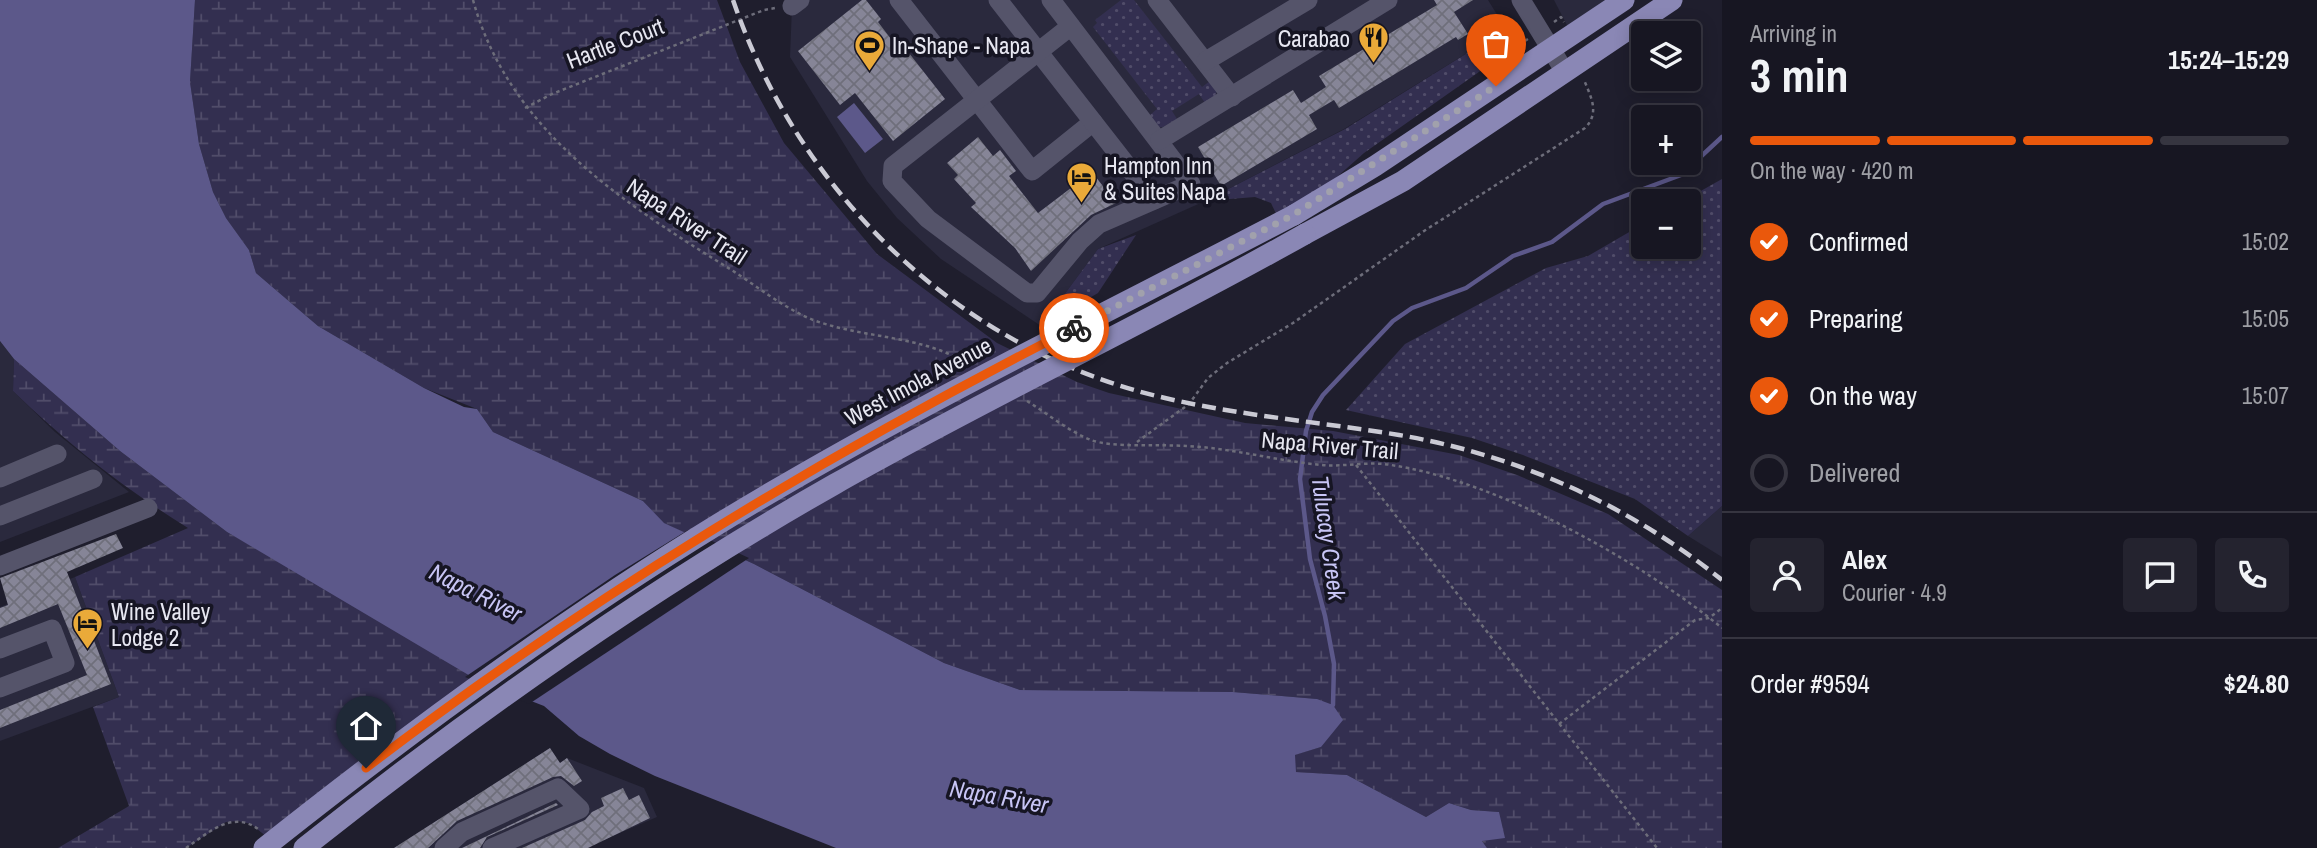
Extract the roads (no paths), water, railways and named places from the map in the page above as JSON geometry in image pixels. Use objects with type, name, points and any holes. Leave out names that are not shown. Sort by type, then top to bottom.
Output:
[{"type":"main road","name":"West Imola Avenue","points":[[261,838],[528,648],[720,523],[933,401],[1293,215],[1375,166],[1623,0]]},
{"type":"main road","points":[[304,848],[443,740],[542,668],[734,544],[945,424],[1403,181],[1574,75],[1672,0]]},
{"type":"street","points":[[925,0],[904,6],[1032,171],[1094,122]]},
{"type":"street","points":[[998,0],[1154,200]]},
{"type":"street","points":[[1052,0],[1191,184],[1099,224],[1080,241],[1037,293],[1027,293],[928,219],[892,181],[893,166],[1071,26]]},
{"type":"street","points":[[1157,0],[1232,97]]},
{"type":"street","points":[[1206,61],[1308,0]]},
{"type":"street","points":[[1160,140],[1388,0]]},
{"type":"street","points":[[1521,0],[1551,49],[1574,75]]},
{"type":"street","points":[[0,478],[57,454]]},
{"type":"street","points":[[0,516],[93,479]]},
{"type":"street","points":[[0,566],[148,508]]},
{"type":"street","points":[[0,649],[52,629],[65,663],[0,688]]},
{"type":"street","points":[[444,848],[463,832],[558,788],[580,809],[492,848]]},
{"type":"water","name":"Napa River","points":[[0,0],[195,0],[190,82],[199,144],[213,192],[226,218],[249,250],[256,273],[318,326],[424,388],[464,407],[477,409],[493,432],[643,501],[664,523],[754,564],[944,663],[1020,690],[1233,692],[1317,699],[1333,705],[1343,720],[1321,747],[1295,755],[1296,772],[1347,775],[1426,817],[1449,803],[1471,810],[1499,812],[1505,838],[1482,841],[1487,848],[836,848],[655,776],[579,736],[544,706],[477,680],[227,532],[120,451],[14,359],[0,341]]},
{"type":"water","points":[[854,103],[883,139],[865,153],[837,117]]},
{"type":"waterway","name":"Tulucay Creek","points":[[1329,708],[1333,705],[1334,664],[1310,559],[1300,479],[1306,431],[1312,412],[1323,395],[1393,321],[1412,308],[1466,288],[1513,256],[1552,242],[1603,204],[1681,175],[1722,137]]},
{"type":"railway","points":[[733,0],[762,71],[800,138],[845,200],[898,255],[956,303],[1021,344],[1091,375],[1165,398],[1252,414],[1399,435],[1443,444],[1529,470],[1610,506],[1686,553],[1722,580]]},
{"type":"place","name":"Carabao","points":[[1373,65]]},
{"type":"place","name":"In-Shape - Napa","points":[[869,72]]},
{"type":"place","name":"Hampton Inn & Suites Napa","points":[[1081,205]]},
{"type":"place","name":"Wine Valley Lodge 2","points":[[88,651]]}]
